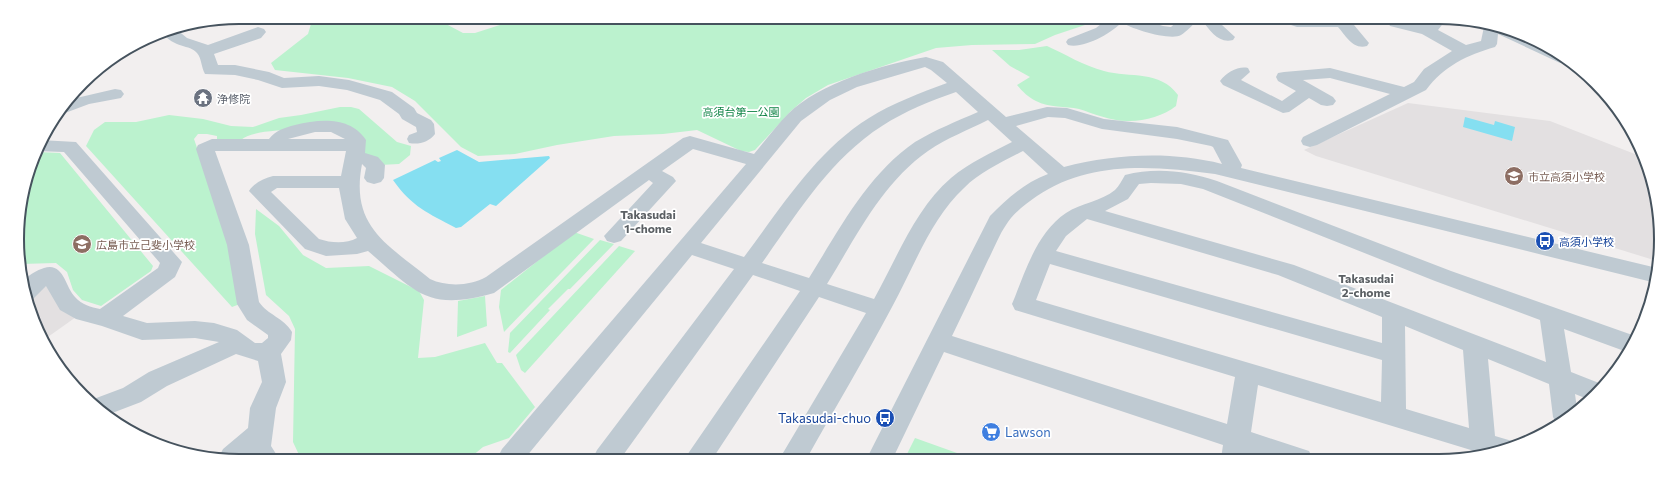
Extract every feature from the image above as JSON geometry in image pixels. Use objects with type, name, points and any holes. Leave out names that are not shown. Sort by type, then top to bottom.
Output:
[{"type":"street","points":[[1074,42],[1102,31],[1110,24]]},
{"type":"street","points":[[1140,24],[1161,31],[1175,32],[1184,24]]},
{"type":"street","points":[[1213,24],[1227,37]]},
{"type":"street","points":[[1347,24],[1361,43]]},
{"type":"street","points":[[1408,24],[1432,26],[1464,51]]},
{"type":"street","points":[[1310,141],[1420,86],[1430,73],[1464,51],[1489,44],[1491,30]]},
{"type":"street","points":[[206,51],[255,35],[258,32]]},
{"type":"street","points":[[172,34],[178,41],[198,44],[206,51],[211,70],[236,70],[263,76],[282,83],[319,81],[349,85],[386,96],[394,101],[408,115],[425,124],[426,134],[416,139]]},
{"type":"street","points":[[513,454],[795,117],[824,96],[851,83],[914,64],[926,62],[938,66],[1061,175]]},
{"type":"street","points":[[1242,72],[1229,81],[1283,108],[1307,91]]},
{"type":"street","points":[[1327,101],[1284,78],[1330,73],[1406,93]]},
{"type":"street","points":[[616,454],[749,266],[815,176],[838,152],[866,129],[911,103],[958,85]]},
{"type":"street","points":[[72,104],[115,94]]},
{"type":"street","points":[[701,454],[813,287],[874,192],[912,153],[946,132],[997,118],[1047,112],[1067,113],[1113,126],[1198,137],[1221,144],[1232,165],[1231,172]]},
{"type":"street","points":[[355,151],[349,182],[351,203],[355,219],[370,242],[422,285],[431,290],[451,293],[486,287],[501,278],[690,142],[758,162]]},
{"type":"street","points":[[796,454],[880,309],[926,223],[957,183],[980,166],[1025,143]]},
{"type":"street","points":[[30,288],[35,282],[49,274],[54,278],[60,295],[70,308],[142,331],[188,329],[212,332],[228,336],[237,344],[250,351],[260,352],[268,350],[278,342],[280,332],[272,324],[255,314],[248,304],[238,244],[205,149],[212,145],[276,144],[355,151],[374,164],[376,168],[374,178]]},
{"type":"street","points":[[45,146],[69,146],[171,262],[167,272],[104,318]]},
{"type":"street","points":[[882,454],[997,221],[1008,208],[1034,187],[1061,175],[1092,165],[1143,161],[1185,163],[1231,172],[1651,275]]},
{"type":"street","points":[[614,236],[666,181],[647,172]]},
{"type":"street","points":[[1475,345],[1493,446],[1023,304],[1044,255],[1056,233],[1068,222],[1088,210],[1122,194],[1132,179],[1160,177],[1200,182],[1551,316],[1627,343]]},
{"type":"street","points":[[349,182],[273,182],[259,191],[312,244],[326,248],[341,249],[357,247],[370,242]]},
{"type":"street","points":[[1088,210],[1097,216],[1286,270],[1592,390]]},
{"type":"street","points":[[687,246],[880,309]]},
{"type":"street","points":[[1044,255],[1394,355]]},
{"type":"street","points":[[1393,416],[1394,312]]},
{"type":"street","points":[[1551,316],[1565,413]]},
{"type":"street","points":[[938,342],[1235,449],[1268,454]]},
{"type":"street","points":[[103,406],[132,395],[158,380],[237,344]]},
{"type":"street","points":[[240,454],[262,445],[263,408],[274,382],[268,350]]},
{"type":"street","points":[[1235,449],[1248,372]]},
{"type":"shaded area","name":"市立高須小学校","points":[[1408,103],[1550,121],[1637,155],[1643,170],[1650,197],[1654,225],[1653,260],[1316,156],[1304,150]]},
{"type":"shaded area","points":[[42,280],[76,317],[48,337],[40,321],[31,293]]},
{"type":"green space","name":"高須台第一公園","points":[[311,24],[446,24],[463,33],[475,33],[503,24],[1086,24],[1035,44],[972,45],[936,48],[828,85],[806,98],[791,111],[755,150],[749,152],[741,151],[697,130],[663,134],[614,136],[557,145],[515,154],[478,156],[461,147],[415,101],[392,87],[348,78],[275,70],[271,63],[308,34]]},
{"type":"green space","points":[[1047,46],[1097,69],[1114,73],[1154,78],[1171,87],[1178,95],[1176,106],[1154,117],[1136,121],[1124,121],[1104,117],[1079,109],[1052,106],[1041,103],[1028,96],[1017,85],[1030,77],[1010,66],[992,50],[1019,50]]},
{"type":"green space","points":[[340,107],[359,109],[397,142],[411,146],[410,155],[399,164],[380,165],[362,152],[356,131],[296,130],[262,132],[250,135],[241,140],[217,140],[217,136],[198,134],[194,139],[231,247],[240,304],[232,307],[86,146],[94,130],[105,122],[136,122],[169,115],[203,119],[231,126],[253,127],[279,118]]},
{"type":"green space","name":"広島市立己斐小学校","points":[[42,152],[60,153],[153,266],[151,271],[101,306],[82,300],[73,290],[67,272],[56,263],[26,264],[24,253],[24,225],[28,197],[35,170]]},
{"type":"green space","points":[[256,209],[279,226],[303,255],[326,268],[369,266],[419,291],[424,300],[418,358],[435,357],[485,343],[497,363],[502,363],[535,407],[509,438],[483,447],[475,454],[299,454],[293,442],[295,329],[289,316],[266,295],[255,234]]},
{"type":"green space","points":[[574,232],[594,239],[504,332],[499,307],[501,290]]},
{"type":"green space","points":[[600,240],[614,244],[548,309],[550,310],[510,353],[508,352],[510,333]]},
{"type":"green space","points":[[619,246],[635,251],[525,373],[521,370],[516,355]]},
{"type":"green space","points":[[485,296],[487,326],[457,337],[458,301]]},
{"type":"green space","points":[[915,438],[960,454],[907,454]]},
{"type":"water","points":[[1465,117],[1494,125],[1495,121],[1515,127],[1512,141],[1463,127]]},
{"type":"water","points":[[457,150],[479,162],[549,156],[550,158],[496,206],[490,204],[461,227],[456,228],[414,203],[393,180],[435,160],[438,162],[441,161],[439,158]]},
{"type":"place","name":"浄修院","points":[[203,98]]},
{"type":"place","name":"市立高須小学校","points":[[1514,176]]},
{"type":"place","name":"高須小学校","points":[[1545,241]]},
{"type":"place","name":"広島市立己斐小学校","points":[[82,244]]},
{"type":"place","name":"Takasudai-chuo","points":[[885,418]]},
{"type":"place","name":"Lawson","points":[[991,432]]},
{"type":"district","name":"Takasudai 1-chome","points":[[648,221]]},
{"type":"district","name":"Takasudai 2-chome","points":[[1366,285]]}]
